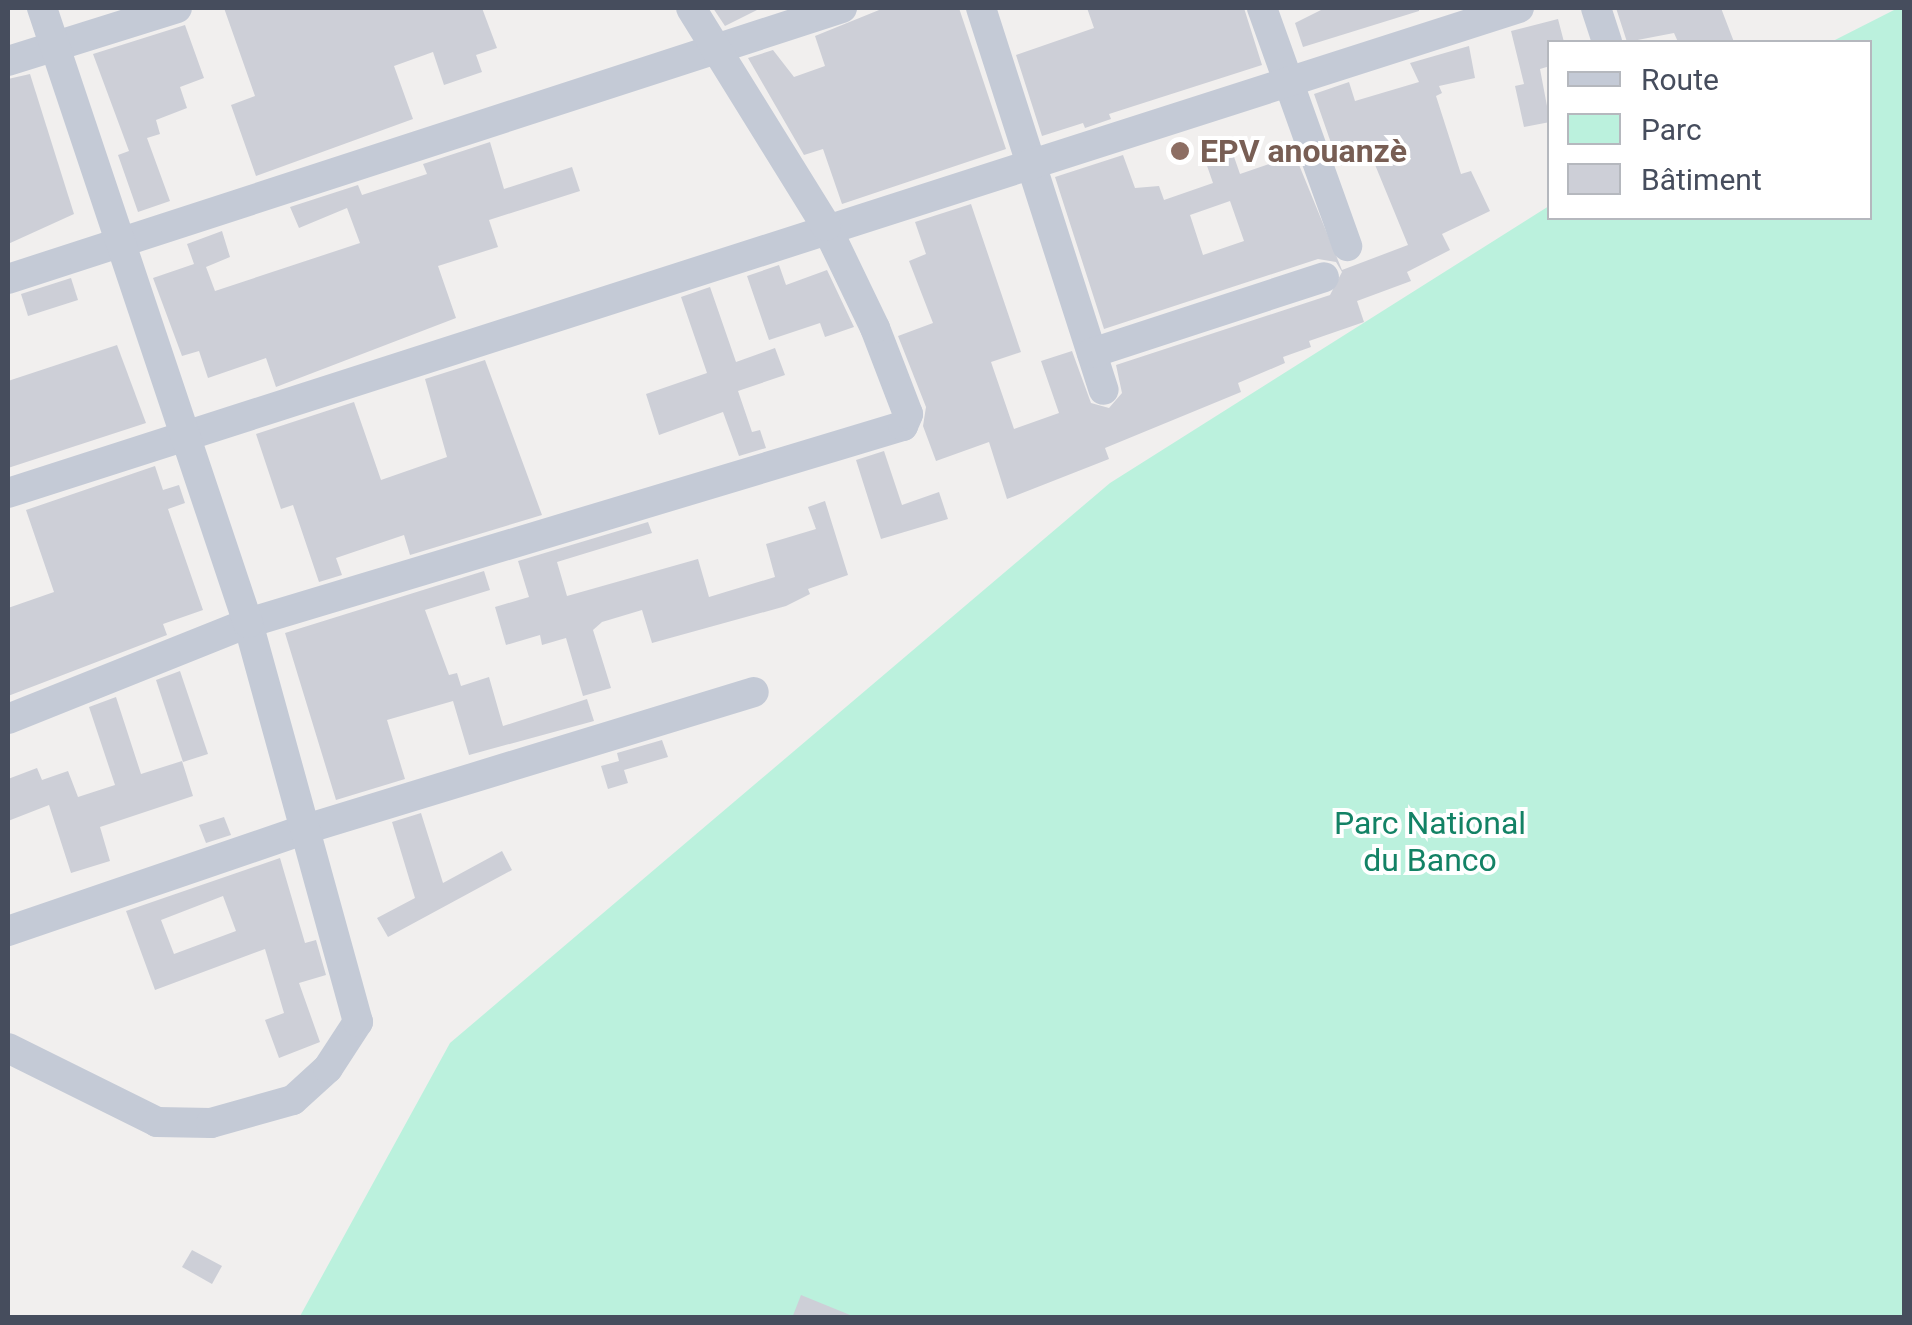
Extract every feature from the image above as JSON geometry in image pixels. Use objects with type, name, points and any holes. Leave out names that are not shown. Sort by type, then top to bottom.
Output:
[{"type":"street","points":[[8,1048],[156,1122],[211,1123],[292,1100],[328,1068],[358,1022],[309,828],[248,623],[188,433],[116,244],[42,8]]},
{"type":"street","points":[[8,62],[178,8]]},
{"type":"street","points":[[8,719],[248,623],[903,426],[908,414],[876,328],[826,226],[690,8]]},
{"type":"street","points":[[8,279],[716,45],[842,8]]},
{"type":"street","points":[[981,8],[1104,390]]},
{"type":"street","points":[[1262,8],[1347,246]]},
{"type":"street","points":[[8,494],[188,433],[472,346],[826,226],[1030,166],[1286,80],[1519,8]]},
{"type":"street","points":[[1596,8],[1606,40]]},
{"type":"street","points":[[1092,353],[1324,277]]},
{"type":"street","points":[[8,931],[309,828],[754,692]]},
{"type":"green space","name":"Parc National du Banco","points":[[1904,8],[1904,1317],[299,1318],[450,1043],[1110,483],[1547,207],[1547,220],[1872,220],[1872,40],[1835,40]]},
{"type":"building","points":[[224,8],[482,8],[497,48],[476,55],[482,72],[444,85],[433,52],[394,66],[413,119],[256,176],[231,105],[255,96]]},
{"type":"building","points":[[713,8],[761,8],[725,26]]},
{"type":"building","points":[[884,8],[959,8],[1006,149],[842,204],[823,149],[804,155],[748,58],[773,50],[794,77],[825,66],[815,36]]},
{"type":"building","points":[[1087,8],[1244,8],[1262,65],[1109,114],[1111,119],[1085,128],[1083,123],[1042,136],[1016,55],[1094,28]]},
{"type":"building","points":[[1325,8],[1419,11],[1303,47],[1295,23]]},
{"type":"building","points":[[1616,8],[1721,8],[1733,40],[1677,40],[1674,33],[1626,40]]},
{"type":"building","points":[[1558,19],[1563,40],[1547,40],[1547,67],[1540,69],[1547,123],[1524,127],[1515,86],[1524,84],[1511,31]]},
{"type":"building","points":[[185,25],[204,78],[180,87],[187,108],[156,120],[160,134],[147,138],[170,201],[138,212],[118,155],[129,151],[93,54]]},
{"type":"building","points":[[1469,46],[1475,78],[1439,86],[1442,93],[1436,96],[1461,174],[1471,171],[1490,211],[1442,234],[1450,250],[1407,272],[1411,281],[1357,301],[1364,322],[1309,341],[1311,347],[1283,357],[1285,363],[1238,383],[1241,392],[1105,448],[1109,459],[1007,499],[989,442],[936,461],[923,426],[926,407],[898,336],[933,323],[909,261],[926,254],[915,222],[971,204],[1021,352],[991,362],[1014,429],[1059,413],[1041,361],[1072,351],[1091,403],[1109,408],[1122,393],[1116,365],[1330,295],[1342,272],[1336,262],[1318,259],[1104,329],[1055,177],[1123,155],[1135,188],[1159,186],[1164,200],[1213,183],[1205,160],[1232,151],[1240,174],[1295,155],[1342,270],[1408,245],[1371,155],[1339,166],[1314,94],[1349,82],[1355,101],[1419,82],[1410,63]],"holes":[[[1230,201],[1244,241],[1203,255],[1190,215]]]},
{"type":"building","points":[[30,74],[74,214],[8,244],[8,79]]},
{"type":"building","points":[[490,142],[504,189],[572,167],[580,191],[489,220],[498,247],[438,266],[456,318],[276,387],[266,358],[208,378],[199,351],[182,356],[153,278],[194,264],[187,244],[222,231],[230,257],[206,267],[215,291],[360,243],[347,208],[299,228],[290,207],[358,185],[362,195],[427,174],[423,164]]},
{"type":"building","points":[[779,265],[786,285],[827,270],[854,327],[825,337],[820,323],[769,340],[747,276]]},
{"type":"building","points":[[71,278],[78,300],[28,316],[21,294]]},
{"type":"building","points":[[710,287],[736,362],[775,348],[785,375],[738,391],[752,432],[760,430],[766,448],[739,456],[723,412],[659,435],[646,394],[707,373],[681,297]]},
{"type":"building","points":[[117,345],[146,423],[8,468],[8,381]]},
{"type":"building","points":[[485,360],[542,515],[410,555],[404,535],[336,558],[342,575],[319,582],[293,505],[281,509],[256,434],[354,402],[381,480],[447,457],[425,379]]},
{"type":"building","points":[[884,451],[902,505],[939,492],[948,519],[881,539],[856,460]]},
{"type":"building","points":[[155,466],[163,490],[179,485],[185,503],[168,509],[203,610],[163,624],[167,635],[8,696],[8,608],[54,592],[26,510]]},
{"type":"building","points":[[825,501],[848,575],[808,589],[810,594],[786,606],[652,643],[642,610],[602,622],[593,630],[611,688],[583,696],[566,638],[542,645],[540,635],[506,645],[495,607],[529,597],[518,561],[648,522],[652,533],[557,562],[567,596],[698,559],[709,597],[775,577],[766,544],[816,529],[808,507]]},
{"type":"building","points":[[484,571],[490,590],[425,610],[449,675],[457,673],[461,686],[489,677],[503,726],[587,699],[594,721],[469,755],[453,701],[387,720],[405,779],[336,800],[285,633]]},
{"type":"building","points":[[180,671],[208,754],[183,762],[156,680]]},
{"type":"building","points":[[116,697],[141,774],[182,761],[193,796],[100,827],[110,861],[71,873],[49,805],[8,821],[8,779],[37,768],[42,780],[68,771],[78,797],[115,785],[89,707]]},
{"type":"building","points":[[662,740],[668,757],[624,770],[628,783],[608,789],[601,766],[619,761],[617,753]]},
{"type":"building","points":[[421,813],[443,883],[502,851],[512,870],[388,937],[377,918],[415,898],[392,822]]},
{"type":"building","points":[[224,817],[231,835],[206,843],[199,825]]},
{"type":"building","points":[[280,858],[305,943],[316,940],[326,975],[299,983],[320,1042],[279,1058],[265,1020],[284,1013],[265,949],[155,990],[126,911]],"holes":[[[223,896],[236,931],[174,954],[161,920]]]},
{"type":"building","points":[[192,1250],[222,1266],[212,1284],[182,1267]]},
{"type":"building","points":[[801,1295],[855,1317],[855,1318],[792,1318]]},
{"type":"place","name":"EPV anouanzè","points":[[1180,151]]}]
